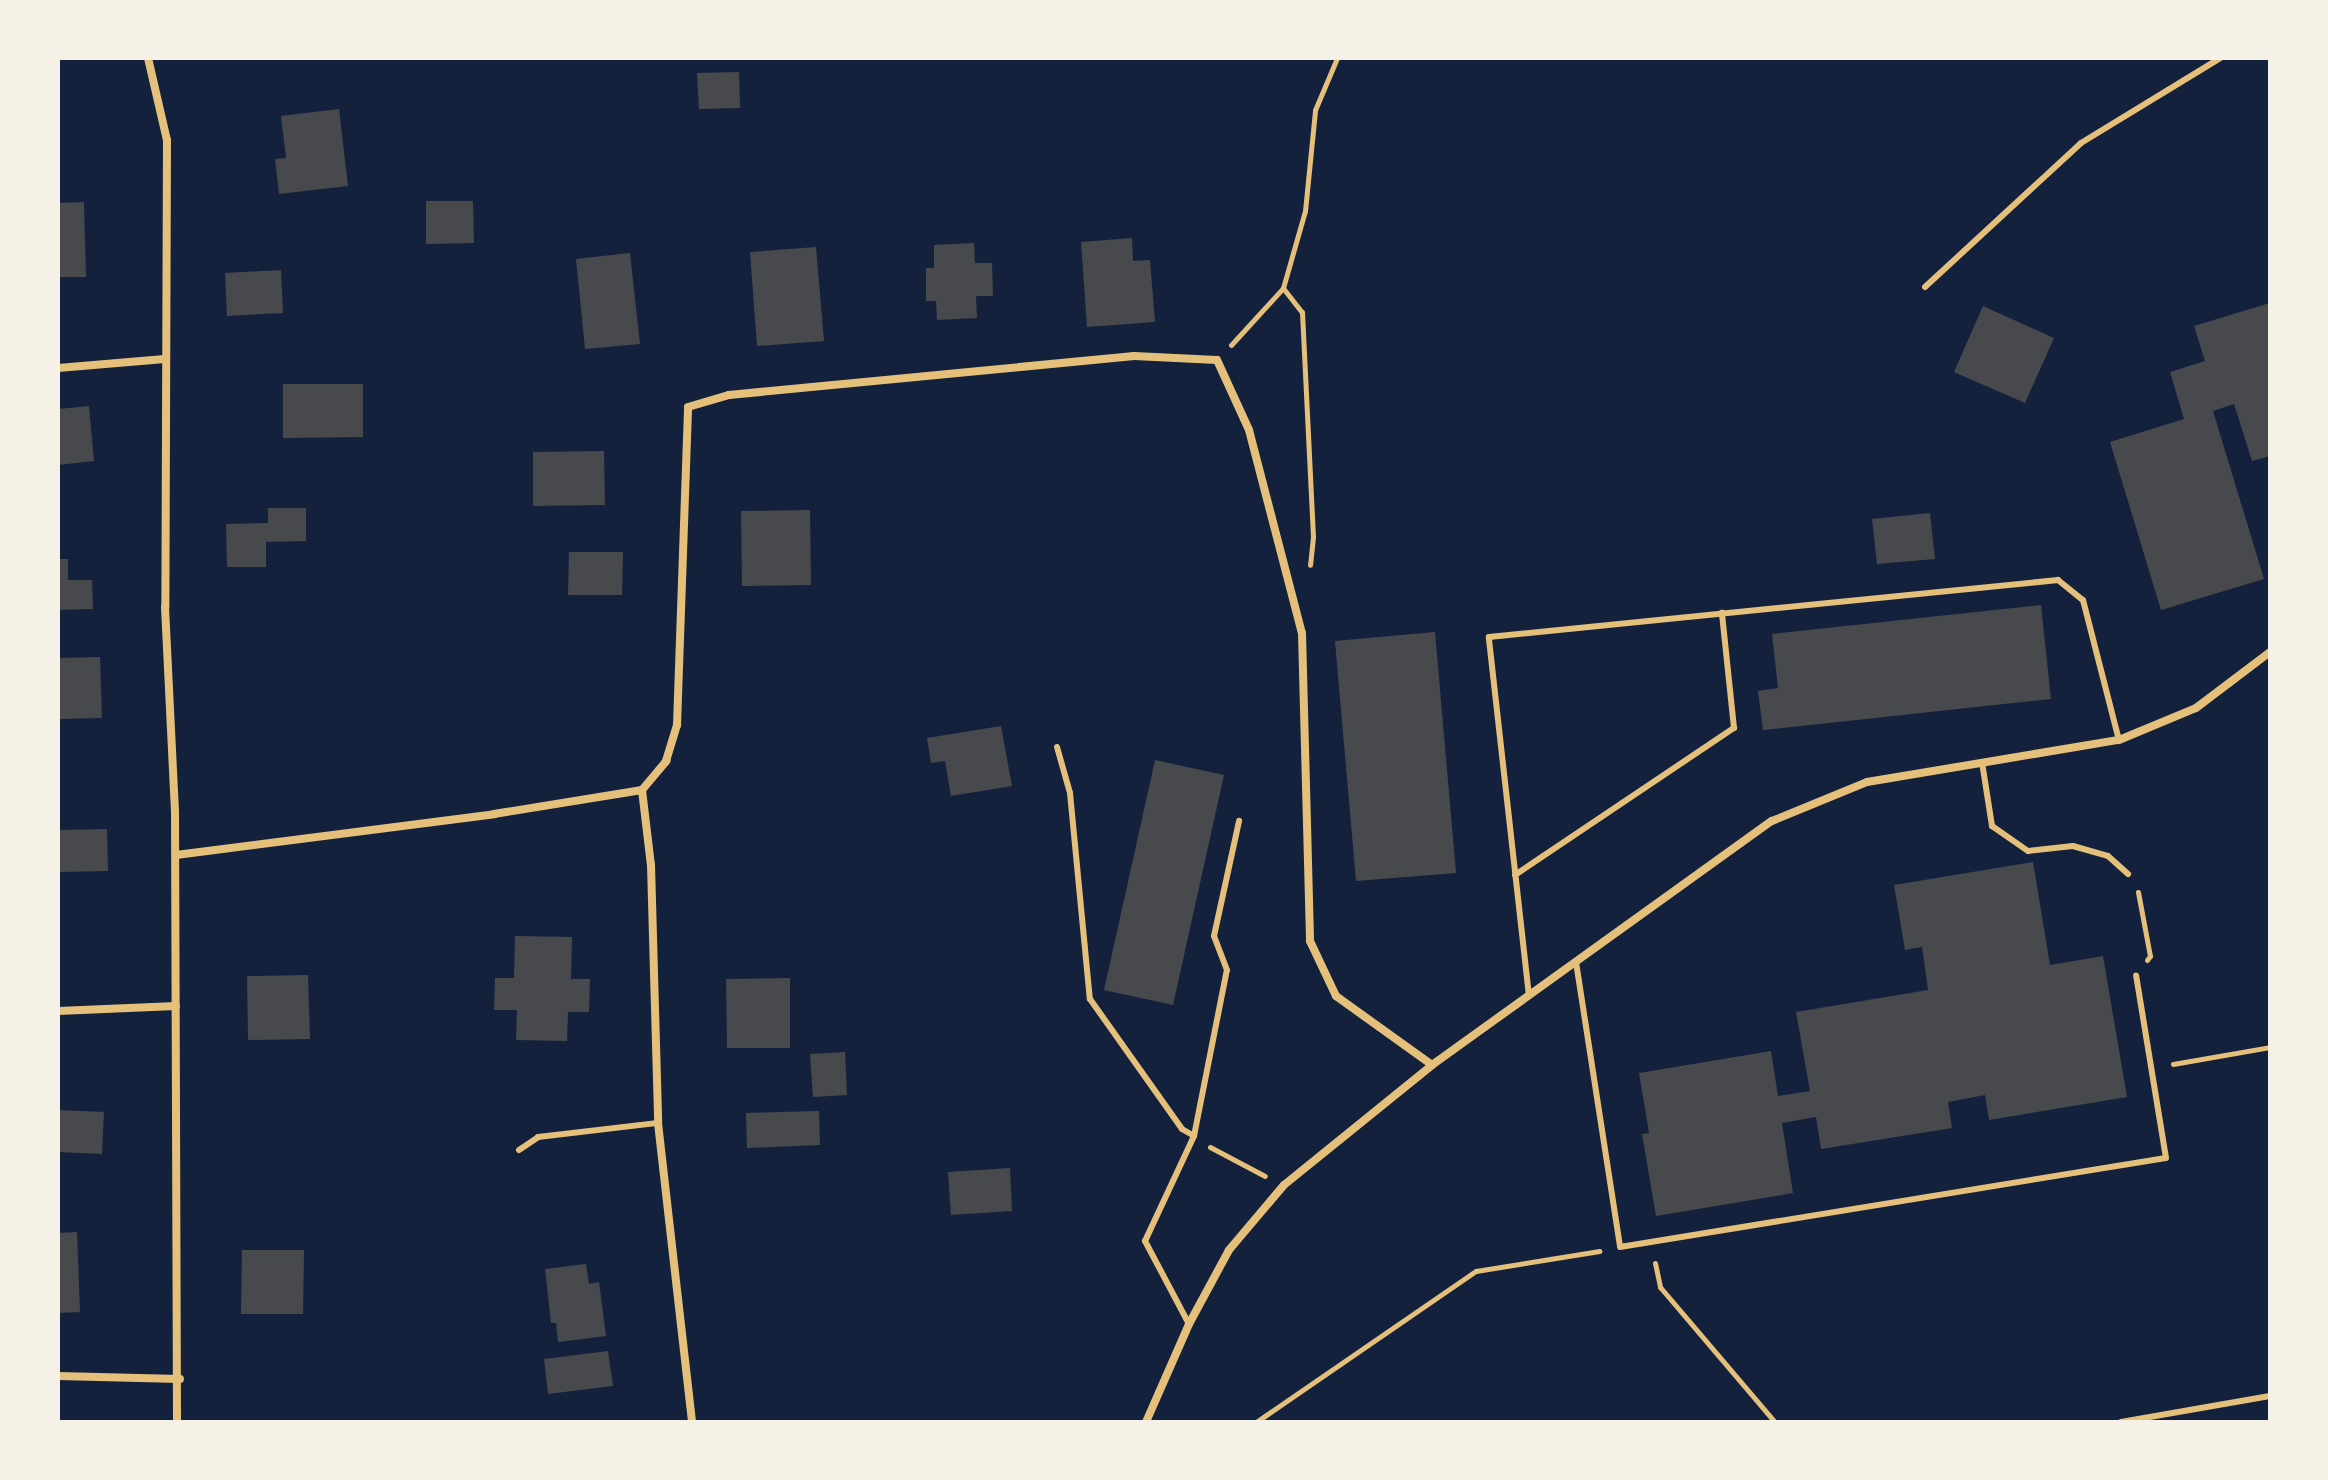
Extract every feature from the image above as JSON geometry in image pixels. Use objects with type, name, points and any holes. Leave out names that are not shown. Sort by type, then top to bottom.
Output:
[{"type":"street","points":[[148,58],[167,140],[165,607],[176,855],[180,1379],[177,1422]]},
{"type":"street","points":[[176,855],[494,814],[642,790],[666,761],[677,725],[688,407],[729,395],[1134,356],[1217,360],[1249,430],[1302,633],[1310,941],[1336,996],[1432,1065]]},
{"type":"street","points":[[58,368],[165,359]]},
{"type":"street","points":[[1146,1422],[1189,1324],[1229,1250],[1284,1185],[1432,1065],[1772,821],[1867,782],[2119,740],[2196,708],[2270,652]]},
{"type":"street","points":[[642,790],[651,865],[658,1123],[692,1422]]},
{"type":"street","points":[[58,1011],[176,1006]]},
{"type":"street","points":[[58,1376],[180,1379]]},
{"type":"lane","points":[[1925,287],[2081,143],[2220,58]]},
{"type":"lane","points":[[1529,996],[1489,637],[2058,580],[2083,600],[2119,740]]},
{"type":"lane","points":[[1515,875],[1734,728],[1722,613]]},
{"type":"lane","points":[[1057,747],[1070,793],[1090,999],[1182,1129],[1194,1136]]},
{"type":"lane","points":[[1982,762],[1992,826],[2028,851],[2073,846],[2108,856],[2128,874]]},
{"type":"lane","points":[[1189,1324],[1145,1241],[1194,1136],[1227,970],[1214,936],[1239,821]]},
{"type":"lane","points":[[1576,962],[1620,1247],[2166,1158],[2136,975]]},
{"type":"lane","points":[[519,1150],[538,1137],[658,1123]]},
{"type":"lane","points":[[2121,1422],[2270,1396]]},
{"type":"path","points":[[1217,360],[1283,288],[1305,211],[1315,110],[1337,58]]},
{"type":"path","points":[[1283,288],[1302,312],[1313,537],[1308,578]]},
{"type":"path","points":[[2128,874],[2138,888],[2150,956],[2136,975]]},
{"type":"path","points":[[2151,1068],[2270,1047]]},
{"type":"path","points":[[1194,1136],[1223,1156],[1284,1185]]},
{"type":"path","points":[[1651,1242],[1660,1287],[1775,1422]]},
{"type":"path","points":[[1256,1422],[1476,1271],[1620,1247]]},
{"type":"building","points":[[739,72],[740,108],[699,109],[697,73]]},
{"type":"building","points":[[339,109],[348,186],[279,194],[275,159],[286,158],[281,116]]},
{"type":"building","points":[[426,201],[473,201],[474,243],[426,244]]},
{"type":"building","points":[[84,202],[86,277],[58,277],[58,203]]},
{"type":"building","points":[[1132,238],[1133,261],[1150,260],[1155,322],[1087,327],[1081,242]]},
{"type":"building","points":[[974,243],[975,263],[992,263],[993,296],[976,296],[977,318],[937,320],[936,301],[926,301],[926,268],[934,268],[934,245]]},
{"type":"building","points":[[816,247],[824,341],[757,346],[750,252]]},
{"type":"building","points":[[630,253],[640,344],[585,349],[576,259]]},
{"type":"building","points":[[281,270],[283,313],[227,316],[225,273]]},
{"type":"building","points":[[2270,303],[2270,456],[2252,461],[2234,404],[2213,411],[2264,579],[2161,610],[2110,442],[2184,419],[2170,372],[2205,361],[2194,326]]},
{"type":"building","points":[[1983,306],[2054,338],[2025,403],[1954,372]]},
{"type":"building","points":[[283,384],[363,384],[363,437],[283,438]]},
{"type":"building","points":[[89,406],[94,461],[58,465],[58,409]]},
{"type":"building","points":[[604,451],[605,505],[533,506],[533,452]]},
{"type":"building","points":[[268,508],[306,508],[306,541],[266,542],[266,567],[227,567],[226,524],[268,523]]},
{"type":"building","points":[[810,510],[811,585],[742,586],[741,511]]},
{"type":"building","points":[[1930,513],[1935,559],[1877,564],[1872,519]]},
{"type":"building","points":[[569,552],[623,552],[622,595],[568,595]]},
{"type":"building","points":[[58,559],[68,559],[68,580],[92,580],[93,609],[58,610]]},
{"type":"building","points":[[2041,605],[2051,699],[1763,730],[1758,691],[1778,688],[1772,634]]},
{"type":"building","points":[[1435,632],[1456,873],[1356,881],[1335,641]]},
{"type":"building","points":[[100,657],[102,718],[58,719],[58,658]]},
{"type":"building","points":[[1001,726],[1012,786],[951,796],[945,761],[931,763],[927,738]]},
{"type":"building","points":[[1155,760],[1224,775],[1173,1005],[1104,990]]},
{"type":"building","points":[[107,829],[108,871],[58,872],[58,830]]},
{"type":"building","points":[[2033,862],[2050,965],[2103,956],[2127,1097],[1989,1120],[1985,1095],[1948,1102],[1952,1128],[1821,1149],[1816,1117],[1782,1123],[1793,1193],[1656,1216],[1642,1134],[1649,1133],[1639,1073],[1771,1051],[1778,1096],[1810,1091],[1796,1012],[1928,990],[1922,947],[1905,950],[1894,885]]},
{"type":"building","points":[[515,936],[572,937],[571,979],[590,979],[589,1012],[568,1012],[567,1041],[516,1040],[517,1010],[494,1010],[495,978],[514,978]]},
{"type":"building","points":[[308,975],[310,1039],[248,1040],[247,976]]},
{"type":"building","points":[[790,978],[790,1048],[727,1048],[726,979]]},
{"type":"building","points":[[845,1052],[847,1095],[813,1097],[810,1054]]},
{"type":"building","points":[[58,1110],[104,1112],[102,1154],[58,1152]]},
{"type":"building","points":[[819,1111],[820,1145],[747,1148],[746,1113]]},
{"type":"building","points":[[1010,1168],[1012,1211],[951,1215],[948,1172]]},
{"type":"building","points":[[77,1232],[80,1312],[58,1313],[58,1233]]},
{"type":"building","points":[[242,1250],[304,1250],[303,1314],[241,1314]]},
{"type":"building","points":[[586,1264],[589,1284],[599,1282],[606,1336],[558,1342],[556,1323],[551,1323],[545,1269]]},
{"type":"building","points":[[608,1351],[613,1386],[548,1394],[544,1359]]}]
